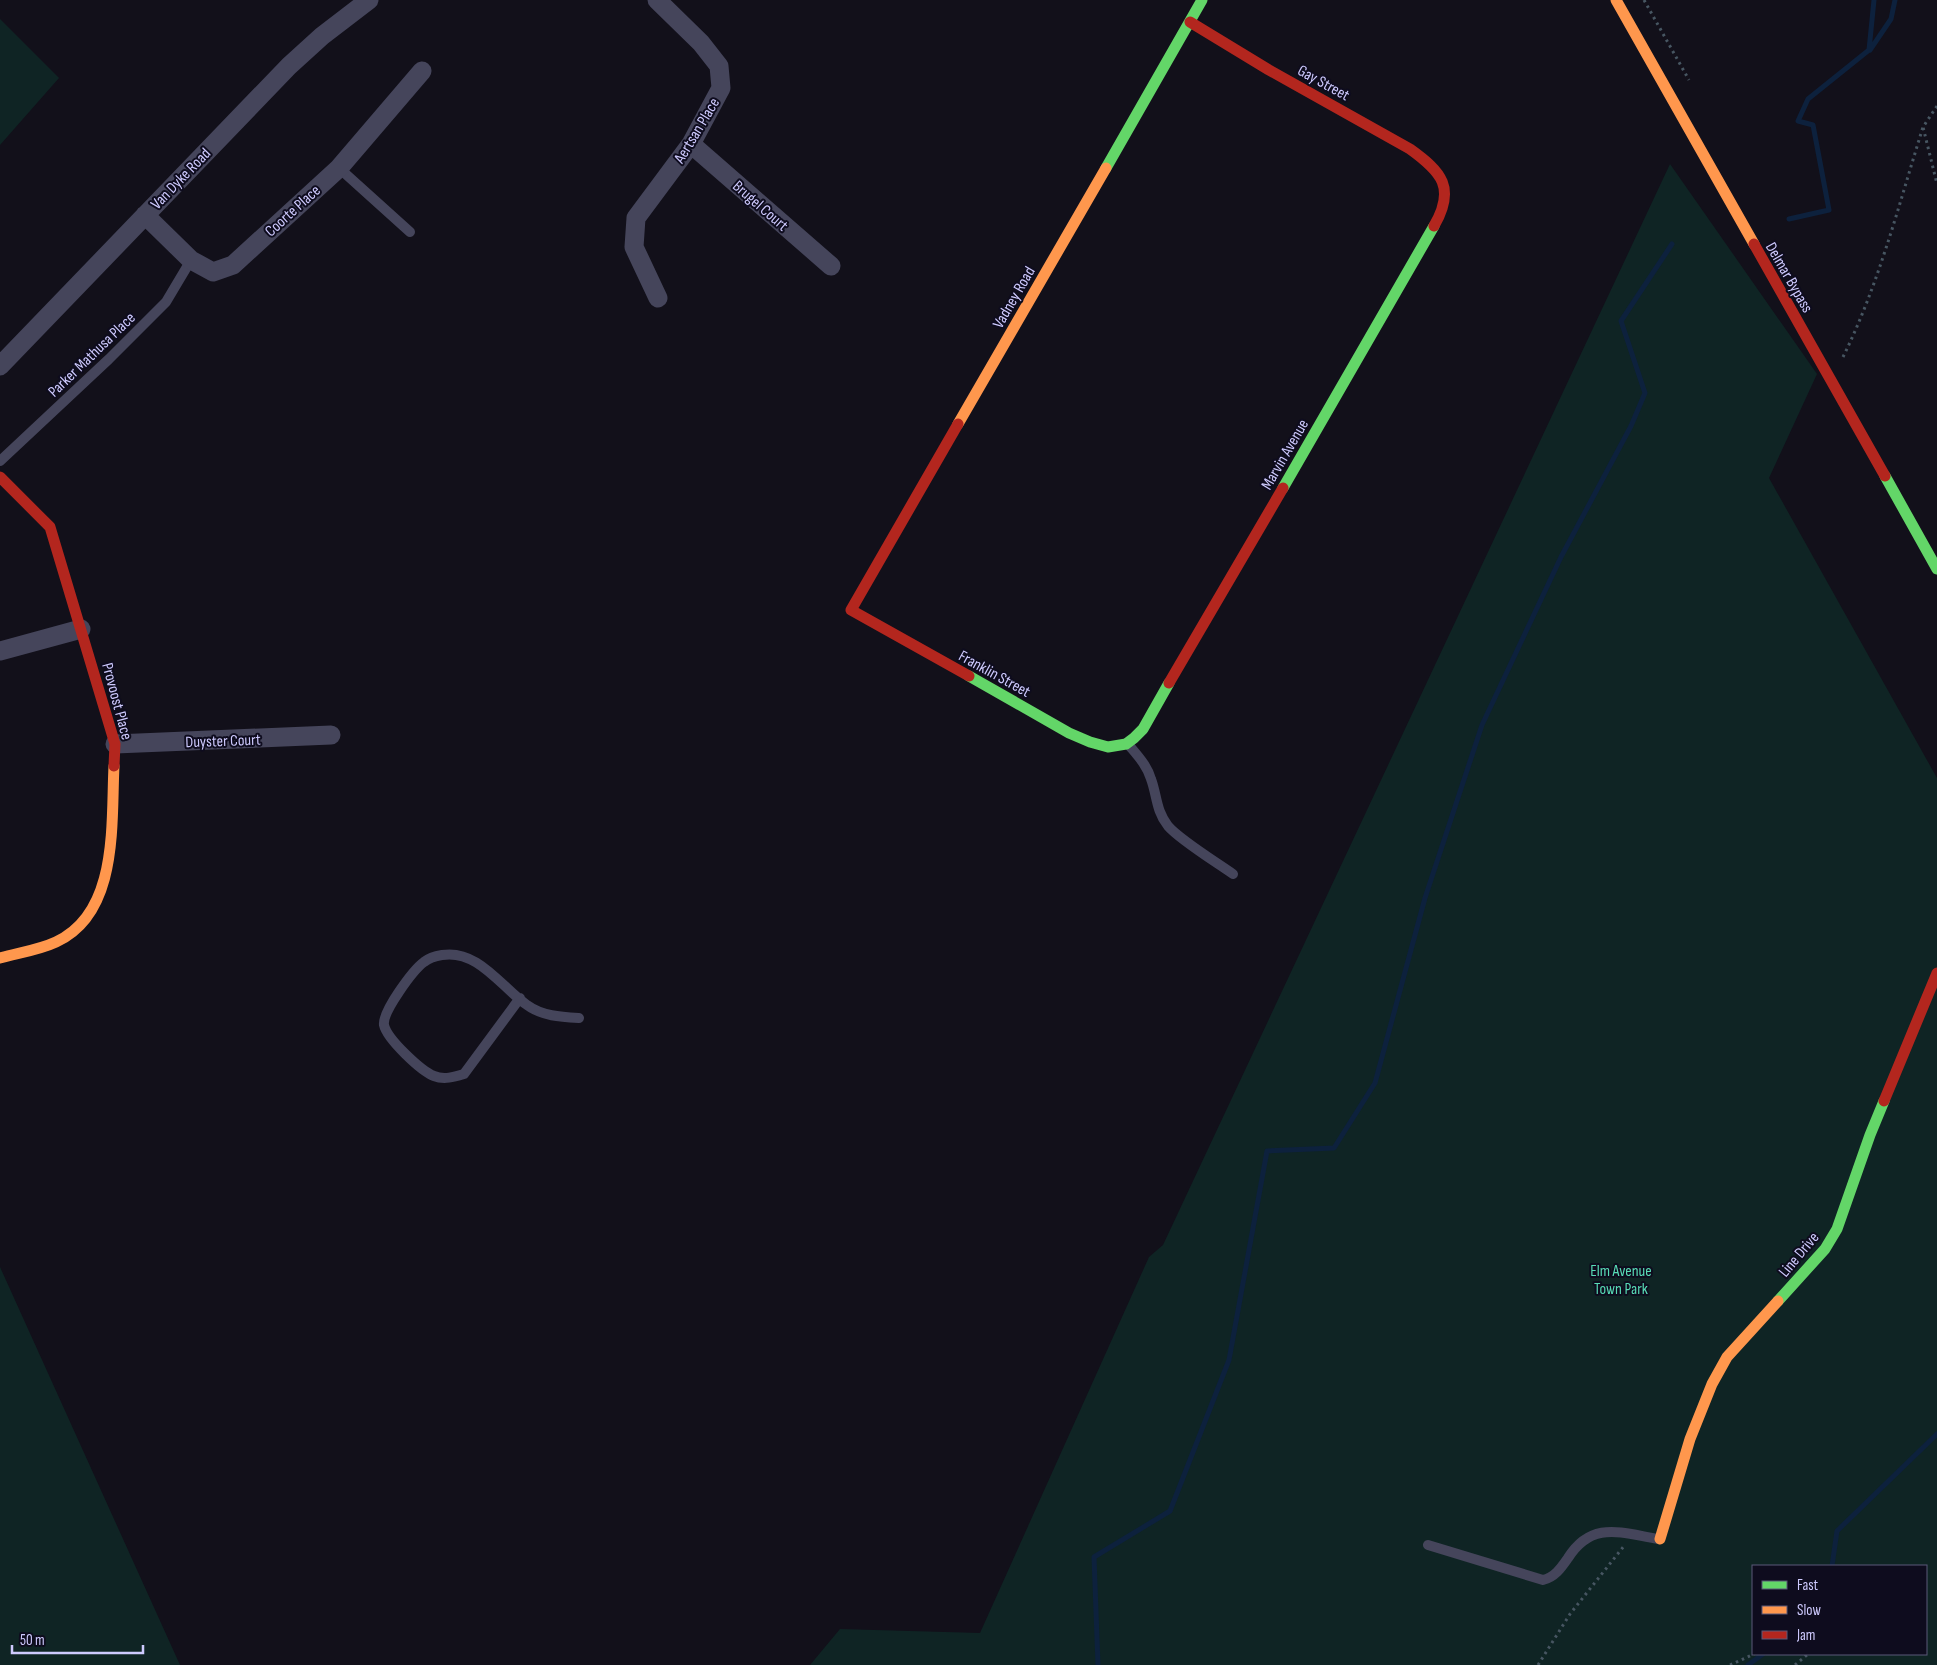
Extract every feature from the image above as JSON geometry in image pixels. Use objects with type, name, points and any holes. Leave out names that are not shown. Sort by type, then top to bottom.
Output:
[{"type":"street","name":"Van Dyke Road","points":[[0,366],[288,66],[322,36],[369,0]]},
{"type":"street","name":"Aertsan Place","points":[[657,0],[701,43],[719,66],[721,88],[692,144],[636,218],[634,247],[658,298]]},
{"type":"street","name":"Vadney Road","points":[[851,610],[1202,0]]},
{"type":"street","name":"Delmar Bypass","points":[[1616,0],[1937,569]]},
{"type":"street","name":"Gay Street","points":[[1190,22],[1270,70],[1410,149],[1431,164],[1440,174]]},
{"type":"street","name":"Coorte Place","points":[[146,215],[191,260],[213,272],[233,265],[339,168],[422,71]]},
{"type":"street","name":"Brugel Court","points":[[692,144],[831,266]]},
{"type":"street","name":"Marvin Avenue","points":[[1127,743],[1138,736],[1144,729],[1443,211],[1447,197],[1440,174]]},
{"type":"street","name":"Provoost Place","points":[[0,477],[50,527],[115,744],[109,863],[100,896],[80,926],[56,942],[0,958]]},
{"type":"street","name":"Franklin Street","points":[[851,610],[1069,733],[1106,747],[1116,747],[1127,743]]},
{"type":"street","points":[[0,651],[81,629]]},
{"type":"street","name":"Duyster Court","points":[[115,744],[330,735]]},
{"type":"street","name":"Line Drive","points":[[1660,1539],[1690,1439],[1712,1384],[1727,1357],[1825,1248],[1837,1229],[1870,1135],[1937,973]]},
{"type":"lane","points":[[339,168],[410,232]]},
{"type":"lane","name":"Parker Mathusa Place","points":[[0,460],[109,360],[166,302],[191,260]]},
{"type":"lane","points":[[1127,743],[1142,760],[1148,771],[1152,781],[1156,804],[1168,826],[1233,874]]},
{"type":"lane","points":[[520,998],[464,1074],[451,1079],[435,1076],[414,1062],[387,1033],[384,1024],[386,1013],[414,972],[424,962],[442,955],[458,954],[473,960],[500,981],[520,998],[528,1006],[552,1016],[579,1018]]},
{"type":"lane","points":[[1428,1545],[1543,1580],[1552,1578],[1576,1546],[1588,1536],[1602,1533],[1660,1539]]},
{"type":"path","points":[[1842,360],[1857,330],[1884,252],[1923,126],[1937,106]]},
{"type":"path","points":[[1923,126],[1937,184]]},
{"type":"path","points":[[1538,1665],[1570,1614],[1632,1535]]},
{"type":"path","points":[[1730,1665],[1752,1655]]},
{"type":"path","points":[[1795,1665],[1807,1655]]},
{"type":"green space","points":[[0,19],[59,78],[0,145]]},
{"type":"green space","name":"Elm Avenue Town Park","points":[[1670,164],[1817,374],[1769,478],[1937,778],[1937,1665],[810,1665],[840,1629],[980,1633],[1149,1257],[1163,1245]]},
{"type":"green space","points":[[0,1267],[180,1665],[0,1665]]},
{"type":"waterway","points":[[1789,219],[1829,210],[1813,125],[1798,121],[1808,99],[1869,50],[1874,0]]},
{"type":"waterway","points":[[1870,50],[1891,19],[1895,0]]},
{"type":"waterway","points":[[1098,1665],[1094,1557],[1170,1511],[1229,1360],[1267,1151],[1334,1148],[1375,1083],[1425,898],[1482,725],[1561,557],[1631,426],[1645,393],[1621,321],[1672,244]]},
{"type":"waterway","points":[[1832,1565],[1837,1531],[1937,1434]]},
{"type":"waterway","points":[[1748,1665],[1762,1655]]},
{"type":"traffic: fast","points":[[1106,168],[1202,0]]},
{"type":"traffic: fast","points":[[1283,488],[1434,226]]},
{"type":"traffic: fast","points":[[1885,476],[1937,569]]},
{"type":"traffic: fast","points":[[969,676],[1069,733],[1108,747],[1126,744],[1143,729],[1169,683]]},
{"type":"traffic: fast","points":[[1778,1301],[1825,1249],[1837,1229],[1884,1101]]},
{"type":"traffic: slow","points":[[1616,0],[1754,244]]},
{"type":"traffic: slow","points":[[958,424],[1106,168]]},
{"type":"traffic: slow","points":[[0,958],[56,942],[76,928],[91,910],[101,889],[108,865],[113,814],[114,766]]},
{"type":"traffic: slow","points":[[1660,1539],[1690,1439],[1712,1384],[1727,1357],[1778,1301]]},
{"type":"traffic: jam","points":[[1190,22],[1269,70],[1421,157],[1437,173],[1445,191],[1441,213],[1434,226]]},
{"type":"traffic: jam","points":[[1754,244],[1885,476]]},
{"type":"traffic: jam","points":[[958,424],[851,610],[969,676]]},
{"type":"traffic: jam","points":[[0,477],[50,527],[115,744],[114,766]]},
{"type":"traffic: jam","points":[[1169,683],[1283,488]]},
{"type":"traffic: jam","points":[[1884,1101],[1937,973]]}]
